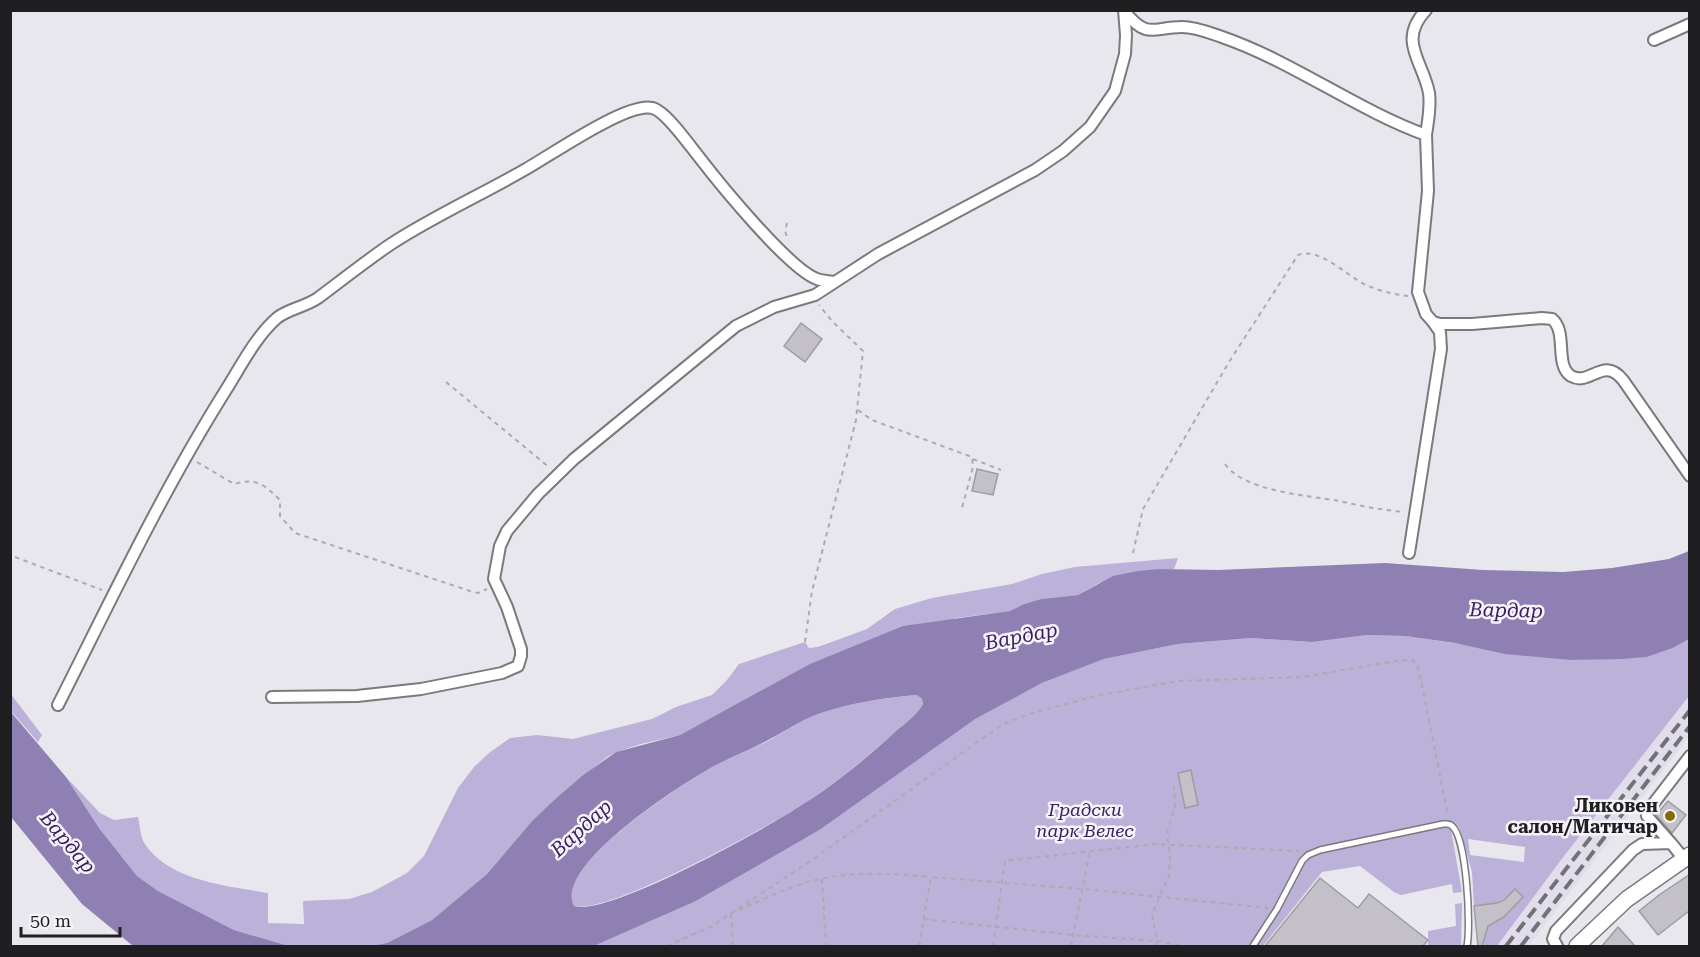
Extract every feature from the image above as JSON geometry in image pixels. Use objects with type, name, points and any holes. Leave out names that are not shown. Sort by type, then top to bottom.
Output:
[{"type":"main road","points":[[1577,946],[1627,899],[1687,857]]},
{"type":"street","points":[[1409,553],[1441,349],[1440,332],[1423,308],[1418,288],[1428,191],[1426,135],[1429,92],[1415,54],[1412,35],[1426,10]]},
{"type":"street","points":[[1124,11],[1136,24],[1146,29],[1156,31],[1189,28],[1248,46],[1381,116],[1426,135]]},
{"type":"street","points":[[272,698],[357,696],[476,679],[515,668],[519,664],[521,649],[507,607],[494,579],[500,546],[517,517],[557,474],[726,334],[774,307],[812,296],[896,243],[1035,170],[1076,140],[1101,113],[1115,91],[1125,54],[1124,11]]},
{"type":"street","points":[[1654,40],[1689,24]]},
{"type":"street","points":[[58,705],[187,455],[251,351],[279,316],[307,305],[390,245],[429,221],[493,188],[616,117],[632,110],[650,107],[659,110],[740,205],[795,263],[817,279],[834,282]]},
{"type":"street","points":[[1433,322],[1454,325],[1552,319],[1560,330],[1562,355],[1568,373],[1581,378],[1605,370],[1615,371],[1689,476]]},
{"type":"street","points":[[1687,857],[1647,816],[1647,812],[1689,756]]},
{"type":"street","points":[[1557,946],[1553,939],[1556,931],[1633,850],[1642,844],[1671,843]]},
{"type":"lane","points":[[1253,946],[1277,909],[1302,861],[1315,851],[1433,825],[1449,824],[1454,828],[1458,838],[1466,882],[1469,916],[1467,946]]},
{"type":"path","points":[[787,223],[785,231],[793,246]]},
{"type":"path","points":[[1133,553],[1143,509],[1229,362],[1298,255],[1305,253],[1321,258],[1338,266],[1363,284],[1378,290],[1419,298]]},
{"type":"path","points":[[805,642],[812,591],[858,410],[863,351],[832,321],[812,296]]},
{"type":"path","points":[[446,382],[557,474]]},
{"type":"path","points":[[858,410],[872,420],[970,456],[1001,470]]},
{"type":"path","points":[[187,455],[234,484],[249,480],[266,486],[280,500],[280,516],[295,533],[470,591],[484,592],[494,579]]},
{"type":"path","points":[[962,508],[973,459]]},
{"type":"path","points":[[1225,464],[1231,472],[1243,479],[1284,492],[1380,510],[1416,512]]},
{"type":"path","points":[[15,556],[113,595]]},
{"type":"path","points":[[667,946],[699,933],[730,914],[832,846],[1003,724],[1029,714],[1100,695],[1178,681],[1303,677],[1413,660],[1419,670],[1449,824]]},
{"type":"path","points":[[1156,946],[1152,914],[1169,876],[1167,831],[1175,807],[1174,786]]},
{"type":"path","points":[[993,946],[1005,861],[1156,844],[1315,851]]},
{"type":"path","points":[[1071,946],[1090,850]]},
{"type":"path","points":[[730,914],[792,888],[822,879],[874,874],[1084,889],[1277,909]]},
{"type":"path","points":[[919,946],[931,877]]},
{"type":"path","points":[[822,879],[826,946]]},
{"type":"path","points":[[730,914],[733,946]]},
{"type":"path","points":[[924,919],[1074,935],[1157,941],[1183,946]]},
{"type":"shaded area","points":[[1689,696],[1689,736],[1529,946],[1497,946],[1564,856]]},
{"type":"green space","points":[[1178,558],[1174,569],[1160,569],[1099,583],[1078,595],[1041,599],[1011,611],[956,618],[708,720],[680,735],[616,752],[553,801],[532,821],[487,874],[432,920],[387,943],[370,946],[289,946],[234,930],[158,891],[137,876],[99,828],[66,777],[100,813],[114,820],[138,817],[143,841],[156,856],[169,866],[201,880],[268,893],[268,923],[304,924],[303,901],[349,899],[372,892],[407,873],[424,856],[458,788],[474,767],[510,738],[537,735],[573,739],[652,719],[676,707],[712,695],[739,664],[805,642],[809,648],[818,647],[867,629],[895,609],[932,598],[1012,584],[1042,574],[1075,567]]},
{"type":"green space","name":"Градски парк Велес","points":[[1367,635],[1405,636],[1571,660],[1647,657],[1673,648],[1689,639],[1689,696],[1497,946],[1482,946],[1485,936],[1477,933],[1476,923],[1499,920],[1523,897],[1515,889],[1506,898],[1497,902],[1474,906],[1472,872],[1461,833],[1458,826],[1450,824],[1462,892],[1453,893],[1452,884],[1401,895],[1360,866],[1322,872],[1263,946],[594,946],[696,901],[821,829],[974,719],[1042,683],[1104,659],[1178,644],[1251,638],[1312,642]],"holes":[[[1468,839],[1525,847],[1524,862],[1470,855]]]},
{"type":"green space","points":[[10,693],[42,735],[38,742],[11,711]]},
{"type":"green space","points":[[917,695],[922,699],[923,704],[910,719],[823,791],[797,808],[720,851],[650,885],[591,906],[574,906],[573,889],[583,869],[602,848],[652,806],[700,774],[818,714],[867,702]]},
{"type":"green space","points":[[1462,903],[1461,946],[1428,946],[1428,931],[1456,926],[1455,904]]},
{"type":"water","name":"Вардар","points":[[1689,551],[1689,639],[1673,648],[1647,657],[1571,660],[1505,654],[1455,643],[1405,636],[1367,635],[1312,642],[1251,638],[1178,644],[1104,659],[1042,683],[975,719],[821,829],[696,901],[594,946],[370,946],[387,943],[432,920],[487,874],[532,821],[553,801],[582,776],[616,752],[680,735],[810,664],[903,626],[1010,611],[1041,599],[1078,595],[1113,576],[1160,569],[1218,570],[1385,563],[1483,570],[1563,572],[1612,568],[1669,559]],"holes":[[[917,695],[922,699],[923,704],[914,716],[859,763],[823,791],[779,819],[720,852],[650,886],[592,906],[574,906],[573,889],[583,869],[602,848],[652,806],[700,774],[818,714],[880,699]]]},
{"type":"water","name":"Вардар","points":[[10,711],[66,777],[99,828],[137,876],[158,891],[234,930],[289,946],[133,946],[82,904],[11,817]]},
{"type":"building","points":[[801,323],[822,339],[805,362],[784,346]]},
{"type":"building","points":[[977,469],[998,474],[993,495],[972,491]]},
{"type":"building","points":[[1191,770],[1198,805],[1185,808],[1178,773]]},
{"type":"building","name":"Ликовен салон/Матичар","points":[[1668,801],[1686,815],[1672,833],[1656,815]]},
{"type":"building","points":[[1689,875],[1689,911],[1658,935],[1639,911]]},
{"type":"building","points":[[1320,878],[1358,908],[1369,894],[1428,940],[1423,946],[1265,946]]},
{"type":"building","points":[[1515,889],[1523,897],[1504,917],[1488,926],[1482,946],[1478,946],[1474,906],[1497,903],[1504,900]]},
{"type":"building","points":[[1618,927],[1635,946],[1602,946]]},
{"type":"railway","points":[[1506,946],[1690,710]]},
{"type":"railway","points":[[1521,946],[1690,726]]},
{"type":"place","name":"Ликовен салон/Матичар","points":[[1670,816]]}]
